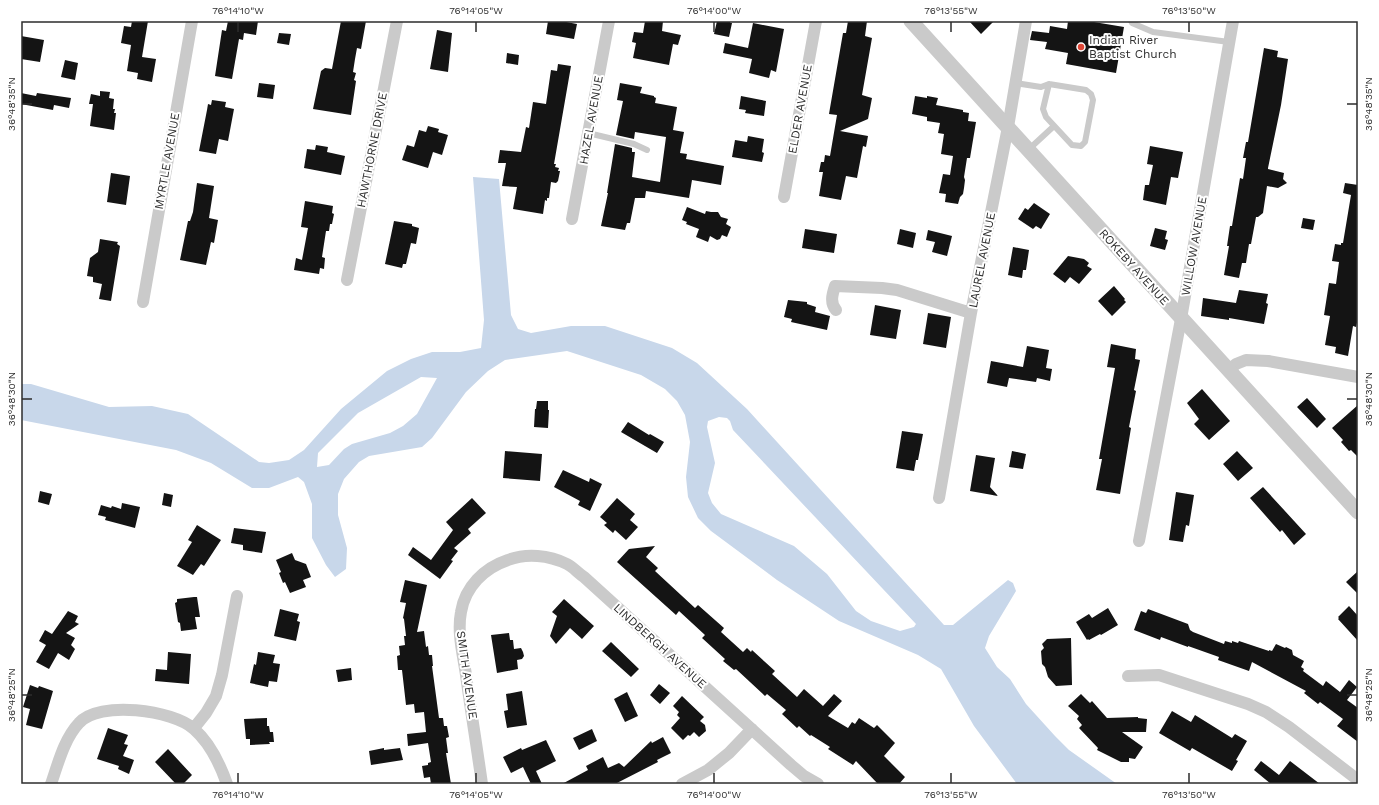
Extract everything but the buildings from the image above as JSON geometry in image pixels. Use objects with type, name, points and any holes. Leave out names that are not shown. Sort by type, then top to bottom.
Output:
[{"type":"street","name":"MYRTLE AVENUE","points":[[142,302],[192,21]]},
{"type":"street","name":"HAWTHORNE DRIVE","points":[[347,280],[397,21]]},
{"type":"street","name":"HAZEL AVENUE","points":[[572,219],[609,21]]},
{"type":"street","name":"ELDER AVENUE","points":[[784,197],[816,21]]},
{"type":"street","name":"ROKEBY AVENUE","points":[[911,21],[1358,512]]},
{"type":"street","name":"LAUREL AVENUE","points":[[939,498],[971,313],[1008,127],[1026,21]]},
{"type":"street","name":"WILLOW AVENUE","points":[[1139,541],[1181,319],[1233,21]]},
{"type":"street","points":[[836,310],[833,306],[832,294],[835,286],[897,290],[971,313]]},
{"type":"street","points":[[1228,370],[1236,364],[1246,360],[1268,361],[1358,377]]},
{"type":"street","name":"LINDBERGH AVENUE","points":[[484,572],[516,557],[533,556],[550,558],[568,565],[584,577],[791,765],[804,776],[818,784]]},
{"type":"street","name":"SMITH AVENUE","points":[[482,784],[464,660],[460,643],[460,627],[461,612],[468,592],[484,572]]},
{"type":"street","points":[[194,728],[206,713],[216,696],[222,675],[237,596]]},
{"type":"street","points":[[1128,676],[1159,675],[1266,712],[1289,727],[1358,780]]},
{"type":"street","points":[[51,784],[69,738],[78,723],[85,717],[105,710],[143,711],[166,715],[194,728],[215,756],[227,784]]},
{"type":"street","points":[[682,784],[708,770],[729,753],[752,729]]},
{"type":"lane","points":[[1131,21],[1132,23],[1153,32],[1229,42]]},
{"type":"lane","points":[[1015,83],[1040,87],[1049,84],[1086,90],[1091,94],[1093,100],[1085,142],[1081,146],[1072,145],[1046,117],[1043,109],[1049,84]]},
{"type":"lane","points":[[1028,150],[1054,126]]},
{"type":"lane","points":[[588,133],[634,144],[648,150]]},
{"type":"water","points":[[473,177],[499,179],[511,315],[518,329],[531,333],[571,326],[605,326],[672,348],[697,363],[747,409],[944,625],[953,625],[1008,580],[1013,583],[1016,591],[989,636],[985,648],[997,667],[1010,679],[1026,704],[1055,736],[1069,750],[1117,784],[1017,784],[974,726],[941,669],[918,655],[839,621],[777,580],[711,531],[698,518],[688,497],[686,477],[690,442],[685,415],[677,401],[665,389],[641,375],[567,351],[505,360],[488,371],[466,392],[432,438],[422,447],[369,456],[359,462],[344,479],[338,494],[338,515],[347,548],[346,569],[335,577],[326,565],[312,538],[312,504],[304,482],[298,477],[269,488],[252,488],[211,463],[176,450],[21,420],[21,384],[31,384],[109,407],[152,406],[188,414],[259,462],[269,463],[289,460],[304,450],[341,409],[387,371],[411,359],[432,352],[460,352],[481,348],[484,320]],"holes":[[[421,377],[437,378],[417,414],[403,426],[390,433],[352,444],[344,449],[329,465],[317,467],[318,453],[358,413]],[[719,417],[727,418],[730,421],[733,430],[916,624],[914,627],[900,631],[871,621],[856,611],[827,574],[794,546],[721,514],[712,503],[708,493],[715,463],[707,427],[708,421]]]},
{"type":"place","name":"Indian River Baptist Church","points":[[1081,47]]}]
